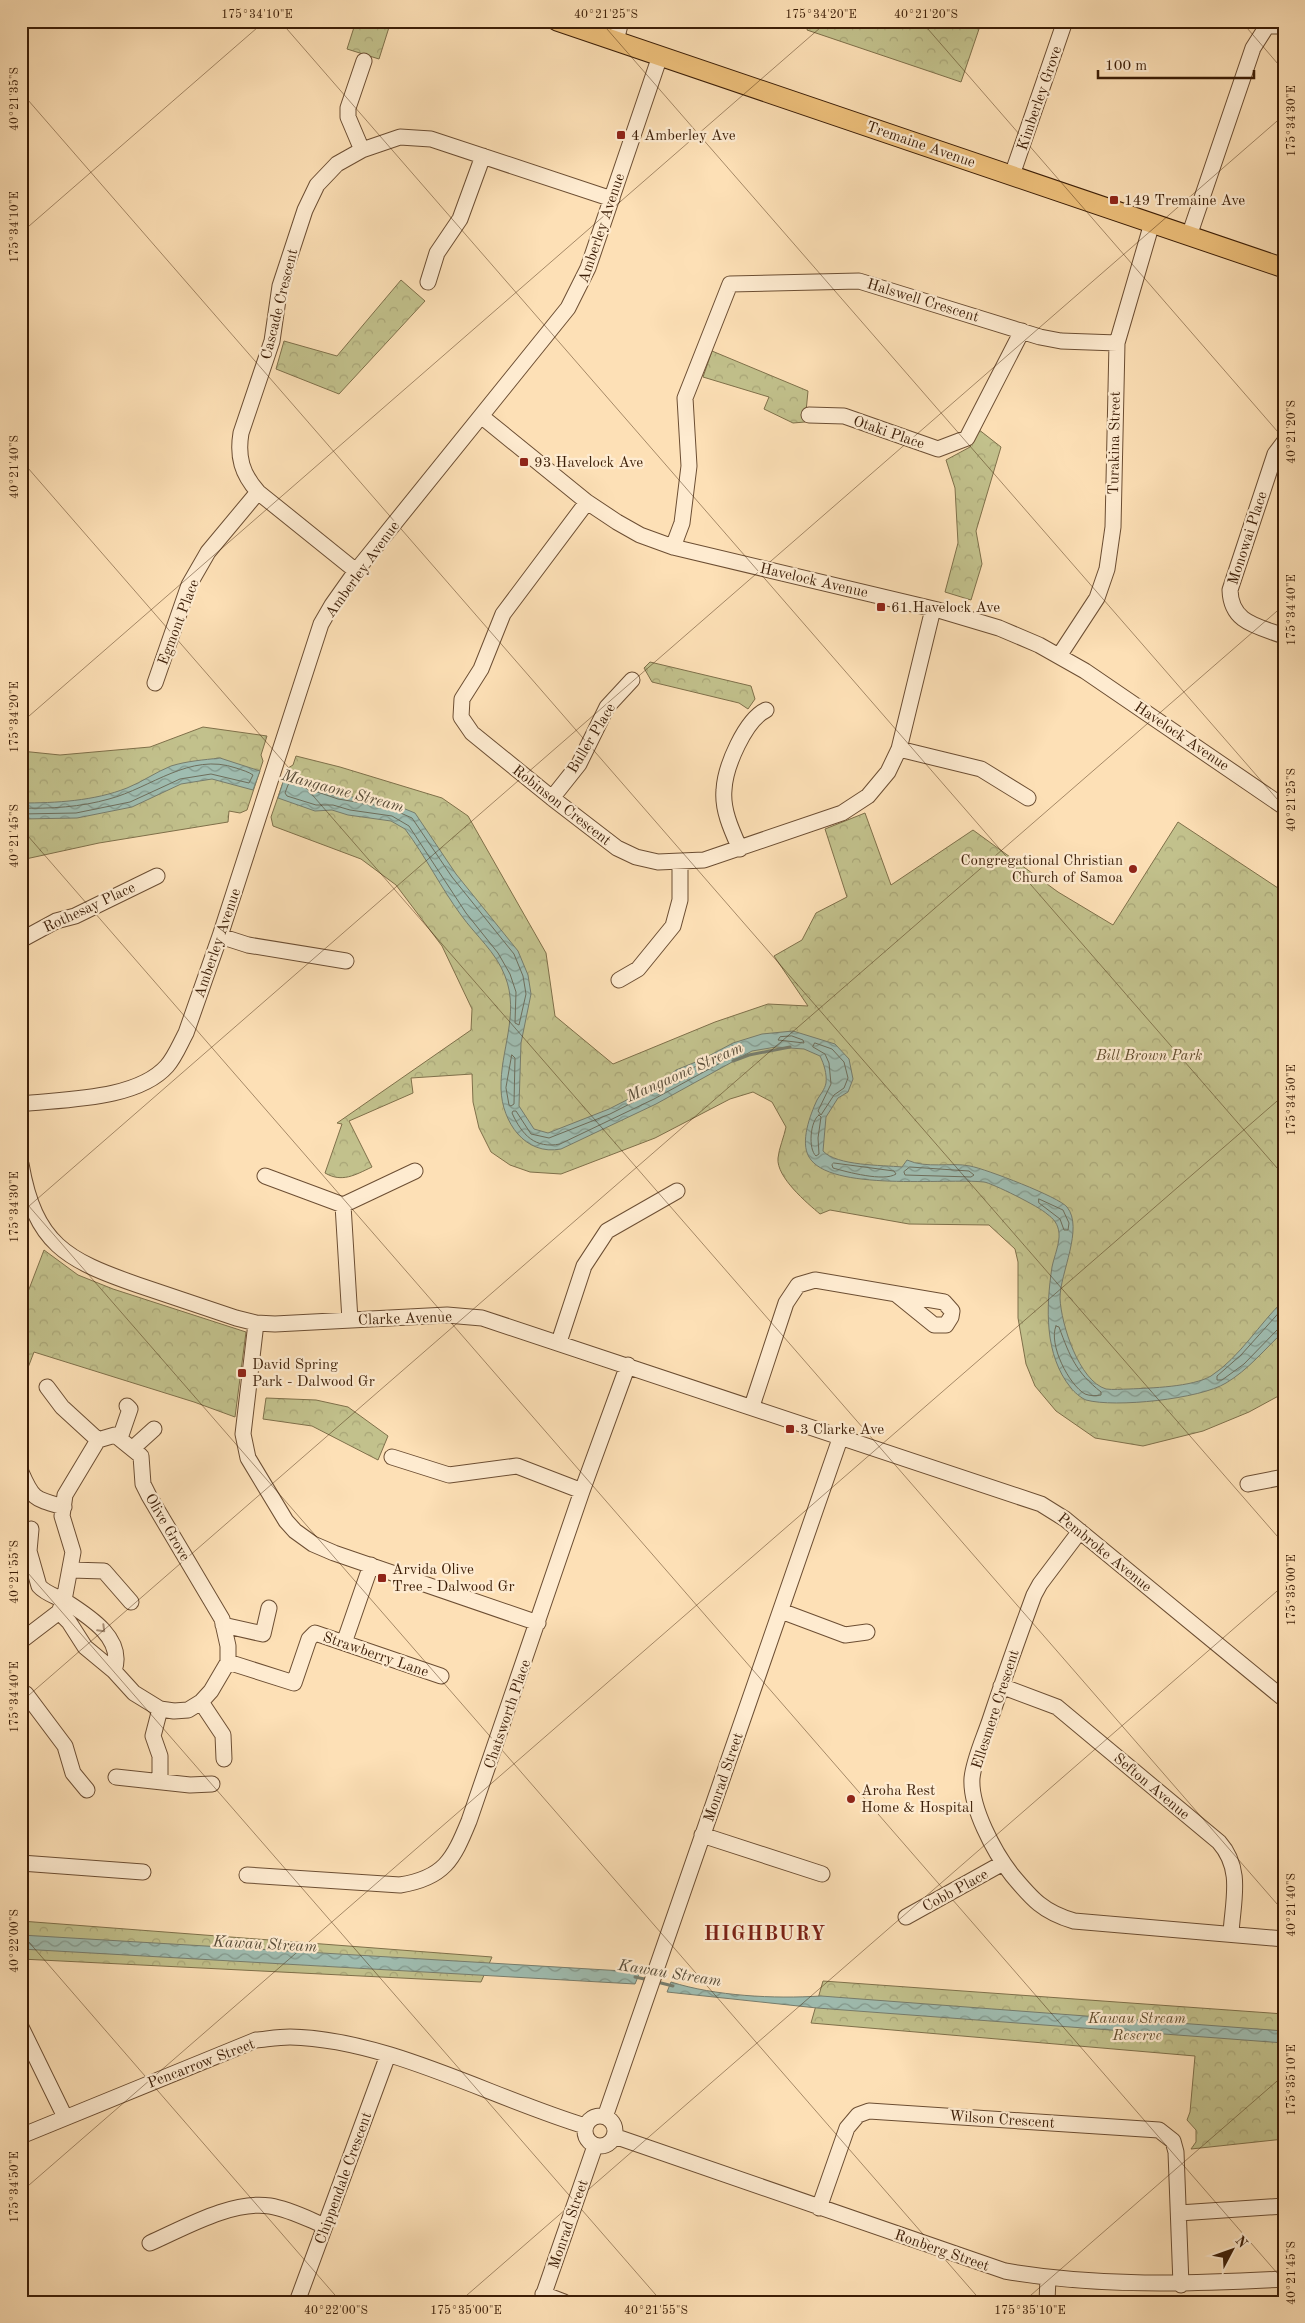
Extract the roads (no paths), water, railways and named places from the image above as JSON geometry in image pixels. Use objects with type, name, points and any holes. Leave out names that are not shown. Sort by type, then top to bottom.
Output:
[{"type":"main road","name":"Tremaine Avenue","points":[[557,21],[1284,268]]},
{"type":"street","points":[[616,41],[621,21]]},
{"type":"street","name":"Kimberley Grove","points":[[1012,175],[1065,21]]},
{"type":"street","points":[[1189,236],[1253,48],[1267,26],[1284,26]]},
{"type":"street","name":"Amberley Avenue","points":[[21,1104],[119,1092],[151,1079],[166,1066],[186,1033],[220,936],[322,624],[332,605],[356,571],[568,308],[577,293],[612,199],[660,56]]},
{"type":"street","points":[[362,150],[348,117],[348,108],[364,61]]},
{"type":"street","name":"Cascade Crescent","points":[[356,571],[258,492],[244,472],[238,448],[241,433],[272,341],[280,286],[305,210],[317,185],[337,164],[362,150],[400,137],[414,137],[431,138],[612,199]]},
{"type":"street","points":[[428,282],[437,253],[460,219],[483,156]]},
{"type":"street","name":"Turakina Street","points":[[1059,656],[1097,598],[1109,560],[1113,527],[1116,343],[1152,223]]},
{"type":"street","name":"Halswell Crescent","points":[[673,547],[682,523],[689,466],[684,398],[730,284],[859,281],[1022,331],[1061,340],[1116,343]]},
{"type":"street","name":"Otaki Place","points":[[809,415],[844,416],[938,449],[967,438],[1022,331]]},
{"type":"street","name":"Havelock Avenue","points":[[481,416],[587,502],[640,535],[673,547],[933,608],[999,628],[1059,656],[1144,710],[1284,806]]},
{"type":"street","name":"Monowai Place","points":[[1284,442],[1275,454],[1230,590],[1234,610],[1246,622],[1284,636]]},
{"type":"street","name":"Egmont Place","points":[[155,683],[189,585],[208,552],[258,492]]},
{"type":"street","name":"Robinson Crescent","points":[[587,502],[503,614],[482,669],[462,699],[461,717],[472,733],[552,798],[617,848],[636,857],[658,862],[704,860],[842,813],[868,796],[888,772],[899,749],[933,608]]},
{"type":"street","name":"Buller Place","points":[[552,798],[579,764],[607,707],[632,680]]},
{"type":"street","points":[[740,849],[729,821],[724,790],[728,770],[741,738],[756,717],[766,710]]},
{"type":"street","points":[[899,749],[981,770],[1028,798]]},
{"type":"street","points":[[619,980],[638,969],[673,926],[680,900],[680,862]]},
{"type":"street","name":"Rothesay Place","points":[[21,940],[56,921],[75,916],[157,876]]},
{"type":"street","points":[[220,936],[248,946],[346,960]]},
{"type":"street","name":"Clarke Avenue","points":[[21,1164],[29,1202],[34,1214],[52,1240],[76,1261],[105,1274],[256,1323],[448,1315],[482,1318],[841,1436]]},
{"type":"street","points":[[265,1176],[343,1206],[415,1171]]},
{"type":"street","points":[[559,1342],[584,1266],[607,1232],[677,1191]]},
{"type":"street","points":[[343,1206],[350,1320]]},
{"type":"street","points":[[752,1406],[786,1303],[798,1285],[814,1280],[898,1295]]},
{"type":"street","points":[[256,1323],[243,1434],[248,1458],[286,1521],[304,1539],[322,1548],[538,1623]]},
{"type":"street","name":"Chatsworth Place","points":[[247,1875],[400,1885],[418,1882],[436,1874],[448,1864],[458,1849],[470,1821],[582,1491],[628,1366]]},
{"type":"street","points":[[47,1387],[62,1407],[98,1440]]},
{"type":"street","points":[[21,1641],[61,1606],[71,1570],[73,1552],[62,1516],[65,1495],[98,1440],[115,1435],[120,1438],[130,1409],[127,1406]]},
{"type":"street","points":[[133,1448],[154,1429]]},
{"type":"street","name":"Pembroke Avenue","points":[[841,1436],[1024,1498],[1054,1511],[1282,1693]]},
{"type":"street","name":"Monrad Street","points":[[605,2117],[841,1436]]},
{"type":"street","name":"Olive Grove","points":[[120,1438],[141,1456],[144,1484],[148,1496],[223,1625],[228,1646],[228,1662]]},
{"type":"street","points":[[392,1457],[449,1476],[517,1466],[582,1491]]},
{"type":"street","points":[[21,1472],[32,1495],[39,1500],[64,1507]]},
{"type":"street","points":[[1248,1484],[1284,1477]]},
{"type":"street","points":[[31,1529],[29,1551],[38,1586],[61,1606],[89,1618],[110,1638],[118,1656],[114,1672]]},
{"type":"street","name":"Ellesmere Crescent","points":[[1080,1531],[1040,1584],[1001,1686],[972,1778],[974,1800],[1003,1863],[1037,1904],[1055,1916],[1074,1921],[1284,1939]]},
{"type":"street","points":[[344,1643],[371,1565]]},
{"type":"street","points":[[71,1570],[104,1572],[130,1602]]},
{"type":"street","points":[[61,1606],[85,1647],[114,1672],[134,1693],[160,1709],[183,1711],[201,1702],[228,1662]]},
{"type":"street","points":[[223,1625],[263,1634],[269,1608]]},
{"type":"street","points":[[781,1611],[845,1635],[867,1632]]},
{"type":"street","name":"Strawberry Lane","points":[[228,1662],[294,1683],[309,1638],[315,1633],[441,1676]]},
{"type":"street","name":"Sefton Avenue","points":[[1001,1686],[1057,1707],[1220,1842],[1227,1850],[1235,1870],[1231,1934]]},
{"type":"street","points":[[21,1692],[26,1694],[65,1746],[73,1773],[87,1790]]},
{"type":"street","points":[[201,1702],[223,1735],[224,1759]]},
{"type":"street","points":[[160,1709],[153,1729],[160,1756],[160,1782]]},
{"type":"street","points":[[116,1777],[204,1786],[212,1784]]},
{"type":"street","points":[[702,1835],[822,1874]]},
{"type":"street","points":[[21,1863],[143,1872]]},
{"type":"street","name":"Cobb Place","points":[[906,1917],[1003,1863]]},
{"type":"street","points":[[21,2027],[65,2117]]},
{"type":"street","name":"Pencarrow Street","points":[[21,2136],[256,2040],[290,2037],[340,2042],[388,2055],[585,2126]]},
{"type":"street","name":"Chippendale Crescent","points":[[297,2302],[388,2055]]},
{"type":"street","name":"Wilson Crescent","points":[[819,2208],[847,2128],[858,2115],[877,2110],[1159,2130],[1169,2137],[1175,2146],[1182,2285]]},
{"type":"street","points":[[595,2116],[605,2117],[612,2122],[614,2136],[604,2146],[595,2146],[585,2136],[585,2126],[595,2116]]},
{"type":"street","name":"Ronberg Street","points":[[614,2136],[997,2269],[1048,2278],[1182,2285],[1284,2279]]},
{"type":"street","name":"Monrad Street","points":[[542,2298],[595,2146]]},
{"type":"street","points":[[150,2243],[216,2214],[240,2208],[270,2206],[325,2226]]},
{"type":"street","points":[[1179,2213],[1284,2206]]},
{"type":"street","points":[[1047,2302],[1048,2278]]},
{"type":"street","points":[[542,2298],[564,2302]]},
{"type":"water","points":[[220,758],[260,771],[253,790],[212,779],[181,784],[132,807],[77,818],[21,819],[21,803],[61,802],[101,796],[127,788],[171,766]]},
{"type":"water","points":[[285,776],[339,795],[388,802],[415,813],[456,874],[518,951],[528,975],[531,994],[521,1043],[519,1106],[534,1129],[548,1133],[609,1109],[660,1083],[676,1070],[703,1059],[733,1043],[762,1034],[793,1031],[835,1044],[849,1059],[853,1079],[848,1092],[838,1098],[826,1117],[823,1151],[830,1156],[838,1160],[872,1165],[902,1167],[907,1160],[930,1165],[970,1166],[1037,1190],[1067,1207],[1072,1216],[1073,1227],[1070,1251],[1061,1288],[1061,1309],[1073,1350],[1080,1364],[1096,1384],[1106,1389],[1129,1389],[1171,1386],[1203,1380],[1211,1376],[1231,1359],[1284,1300],[1284,1331],[1242,1372],[1214,1389],[1178,1398],[1136,1402],[1116,1403],[1084,1399],[1072,1390],[1062,1375],[1056,1361],[1049,1330],[1048,1314],[1052,1267],[1059,1237],[1058,1227],[1054,1220],[1026,1201],[984,1182],[917,1182],[863,1179],[839,1175],[821,1168],[809,1157],[805,1144],[807,1128],[812,1113],[817,1100],[824,1090],[826,1073],[820,1056],[804,1049],[776,1047],[752,1051],[656,1104],[561,1149],[548,1150],[526,1142],[511,1124],[502,1101],[502,1075],[511,1004],[505,976],[496,959],[454,905],[405,829],[391,821],[348,815],[332,810],[315,811],[278,798]]},
{"type":"water","points":[[21,1935],[640,1972],[635,1984],[21,1949]]},
{"type":"water","points":[[671,1982],[706,1991],[745,1995],[821,1996],[1284,2031],[1284,2043],[817,2008],[667,1992]]},
{"type":"waterway","name":"Mangaone Stream","points":[[733,1061],[749,1055],[790,1047]]},
{"type":"waterway","name":"Kawau Stream","points":[[635,1977],[649,1980]]},
{"type":"waterway","name":"Kawau Stream","points":[[657,1982],[673,1986]]},
{"type":"place","name":"4 Amberley Ave","points":[[621,135]]},
{"type":"place","name":"149 Tremaine Ave","points":[[1114,200]]},
{"type":"place","name":"93 Havelock Ave","points":[[524,462]]},
{"type":"place","name":"61 Havelock Ave","points":[[881,607]]},
{"type":"place","name":"Congregational Christian Church of Samoa","points":[[1133,869]]},
{"type":"place","name":"David Spring Park - Dalwood Gr","points":[[242,1373]]},
{"type":"place","name":"3 Clarke Ave","points":[[790,1429]]},
{"type":"place","name":"Arvida Olive Tree - Dalwood Gr","points":[[382,1578]]},
{"type":"place","name":"Aroha Rest Home & Hospital","points":[[851,1799]]},
{"type":"district","name":"HIGHBURY","points":[[765,1933]]},
{"type":"park label","name":"Bill Brown Park","points":[[1149,1055]]},
{"type":"park label","name":"Kawau Stream Reserve","points":[[1137,2026]]}]
